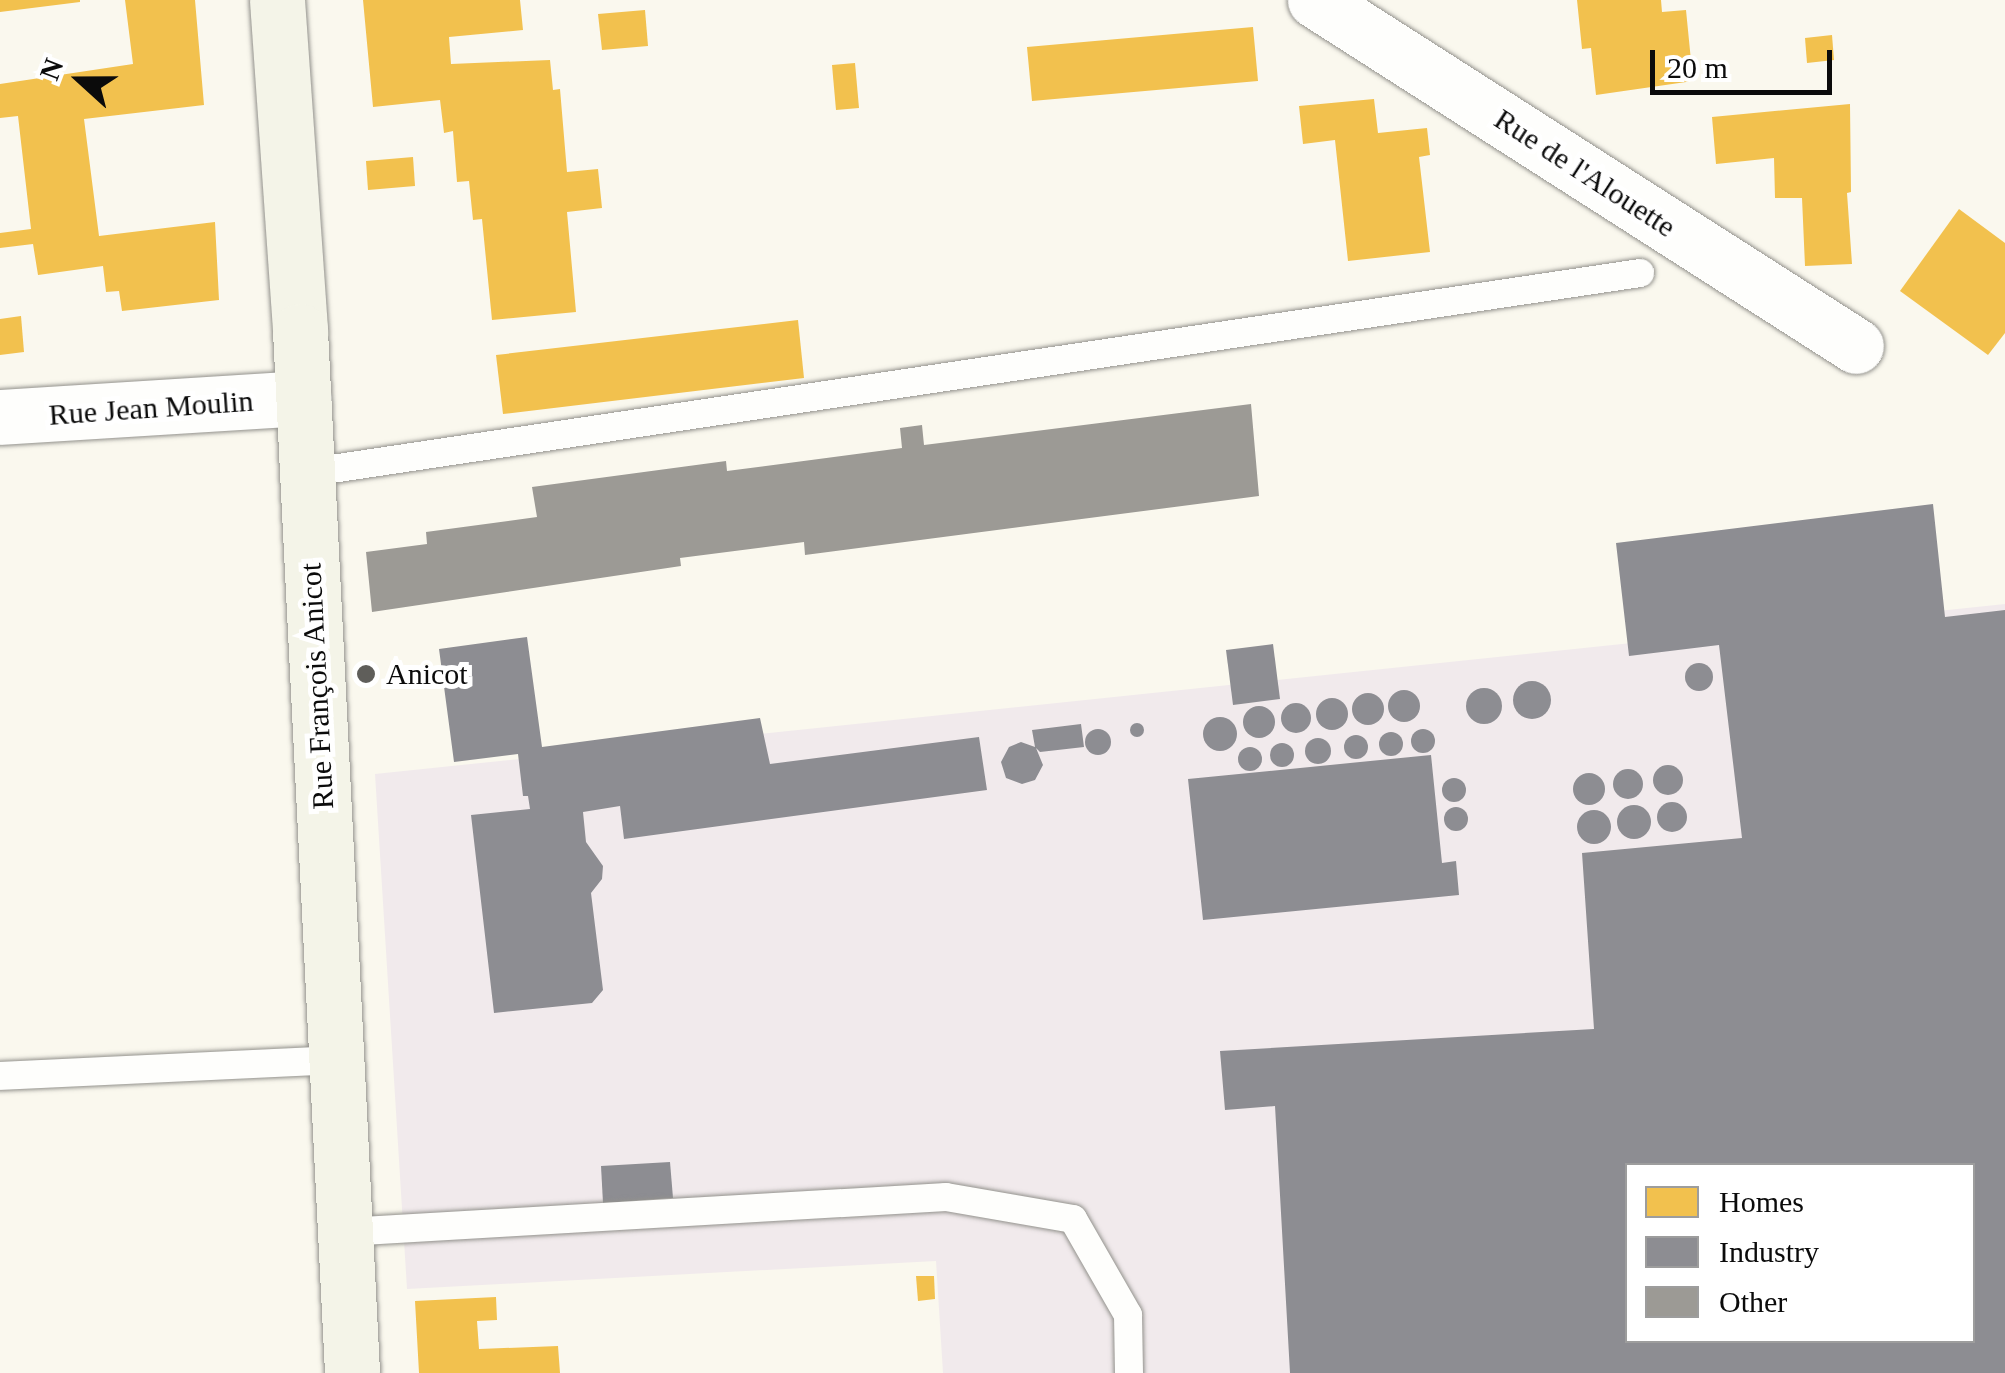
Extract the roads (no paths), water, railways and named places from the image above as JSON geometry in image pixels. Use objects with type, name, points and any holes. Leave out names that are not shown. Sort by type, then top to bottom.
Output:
[{"type":"street","name":"Rue François Anicot","points":[[276,0],[303,398],[352,1373]]},
{"type":"street","name":"Rue de l'Alouette","points":[[1315,0],[1856,346]]},
{"type":"street","name":"Rue Jean Moulin","points":[[0,417],[303,398]]},
{"type":"lane","points":[[306,473],[1640,273]]},
{"type":"lane","points":[[0,1076],[335,1060]]},
{"type":"lane","points":[[344,1232],[946,1196],[1036,1212],[1072,1219],[1128,1315],[1129,1373]]},
{"type":"place","name":"Anicot","points":[[366,674]]}]
